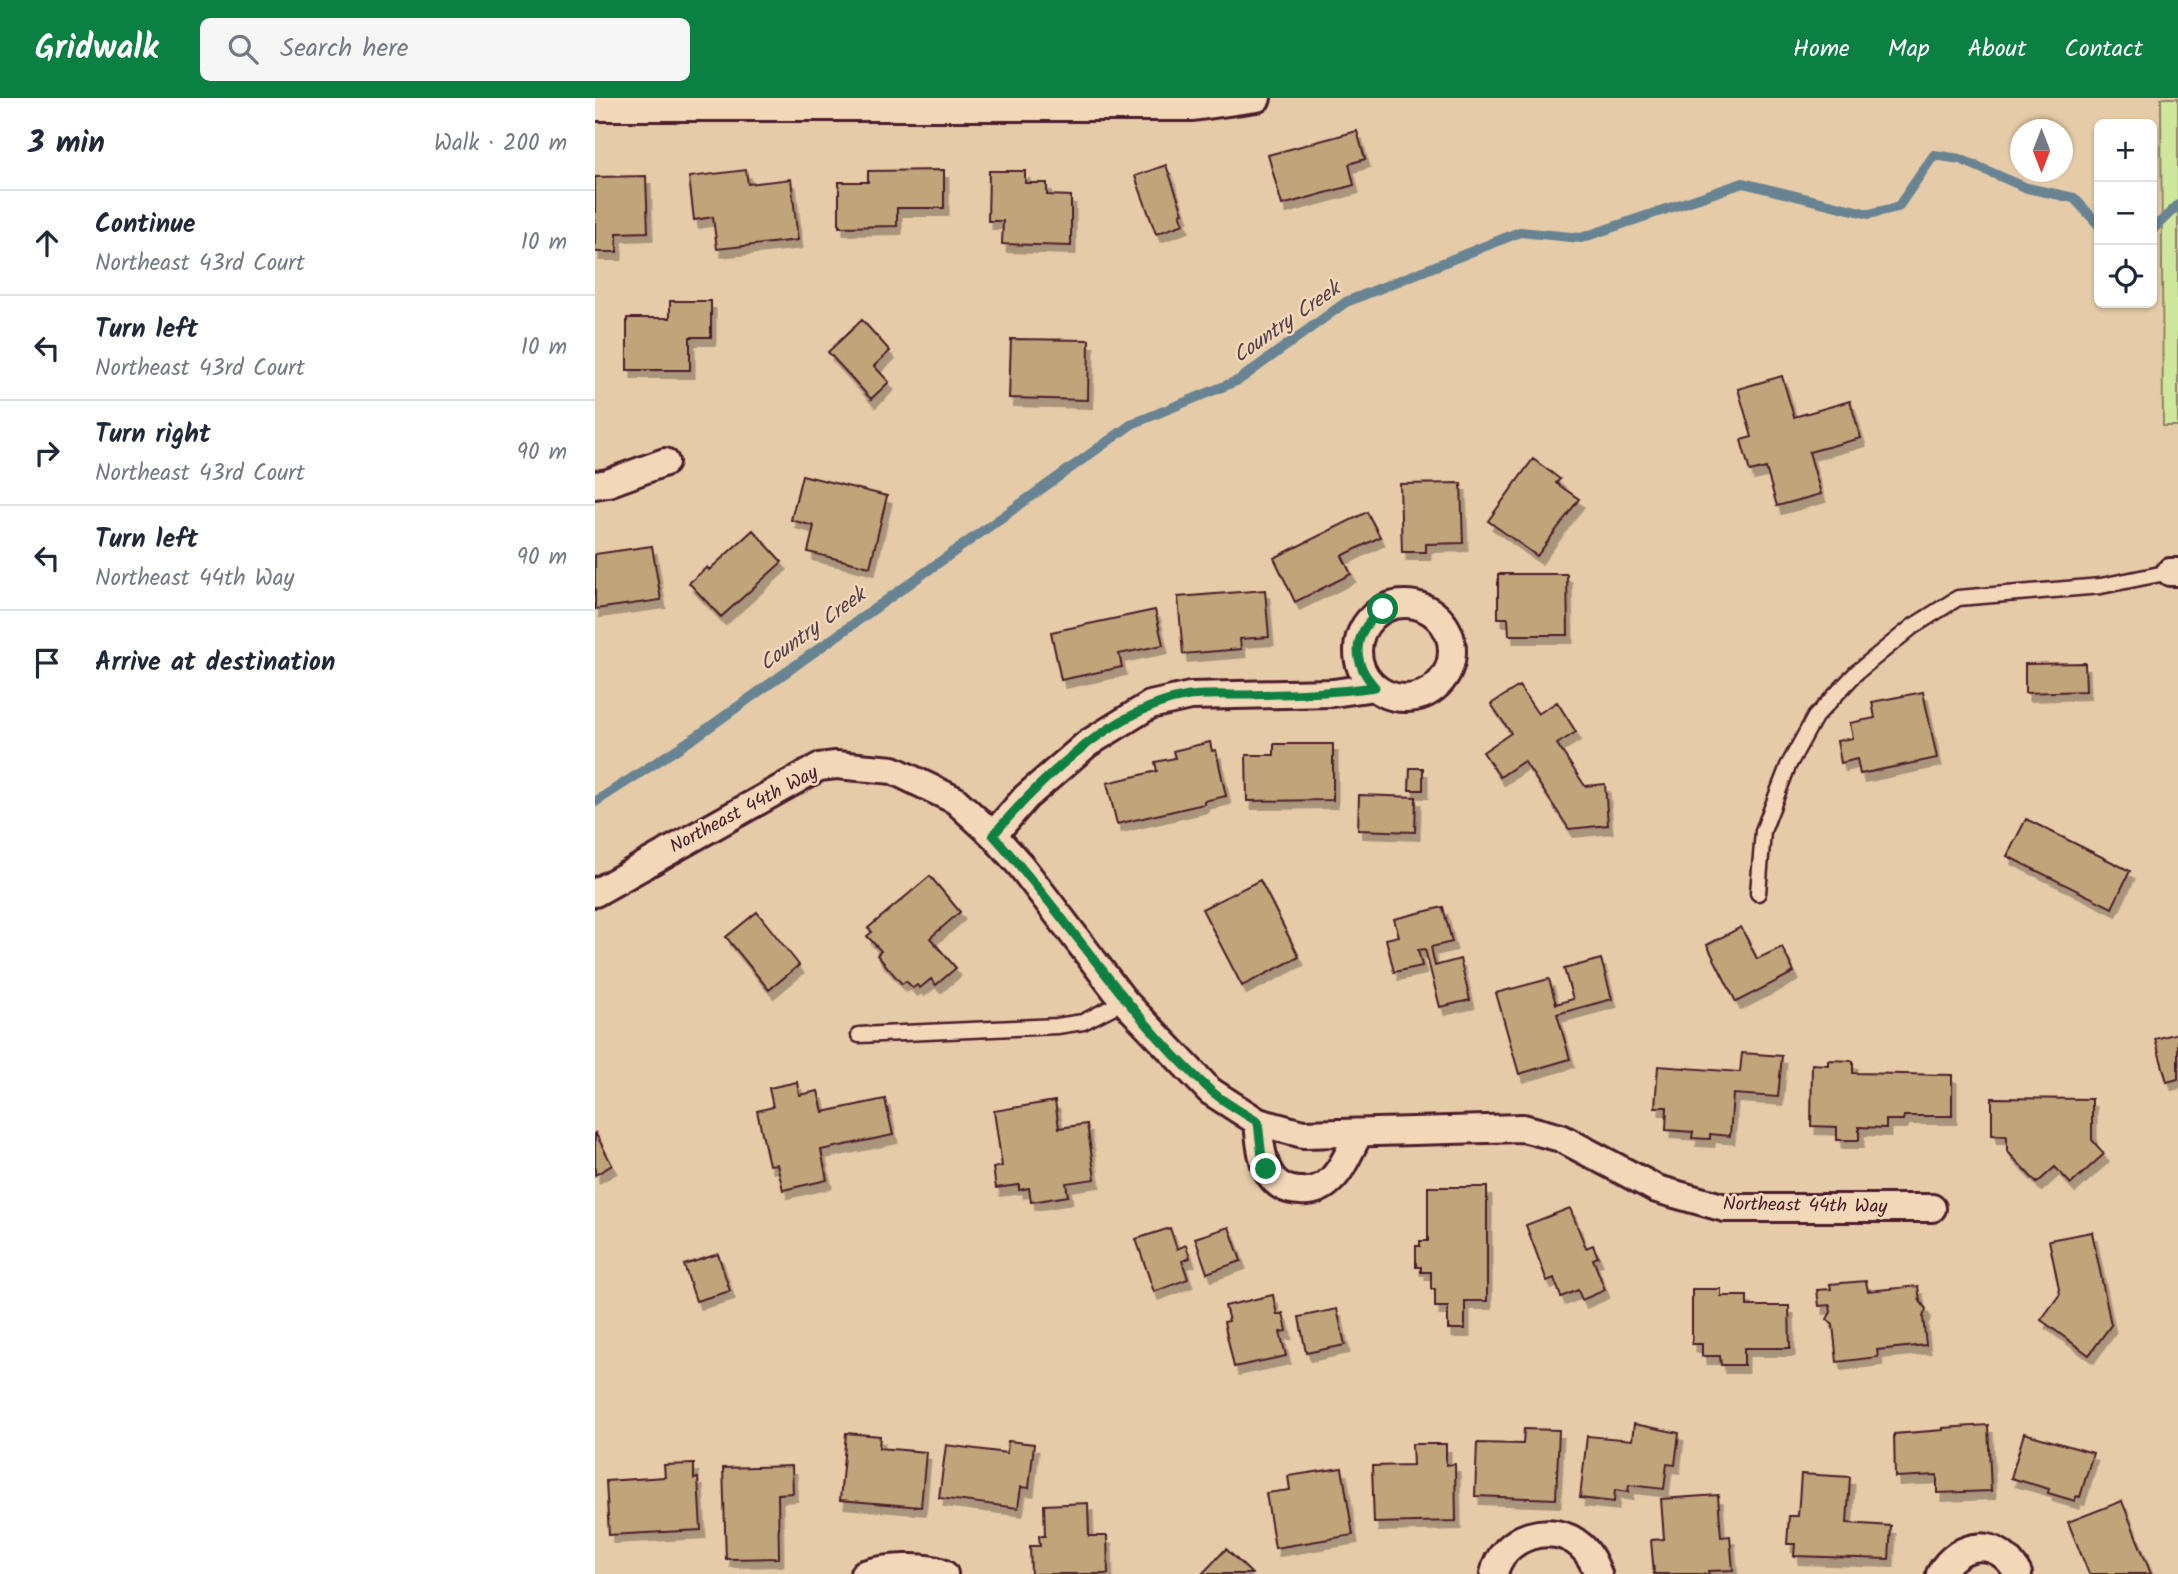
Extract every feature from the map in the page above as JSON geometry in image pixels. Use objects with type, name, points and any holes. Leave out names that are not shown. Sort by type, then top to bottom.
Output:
[{"type":"street","points":[[595,107],[1193,107],[1257,98]]},
{"type":"street","points":[[595,485],[608,483],[665,462]]},
{"type":"street","points":[[993,835],[1026,797],[1087,744],[1150,705],[1190,696],[1333,692],[1375,687]]},
{"type":"street","name":"Northeast 44th Way","points":[[595,892],[818,767],[836,765],[893,771],[955,800],[993,835],[1021,866],[1124,1001],[1210,1091],[1258,1122],[1303,1134],[1523,1128],[1561,1138],[1657,1189],[1725,1208],[1933,1208]]},
{"type":"street","points":[[1258,1122],[1266,1169],[1273,1180],[1295,1191],[1318,1189],[1329,1183],[1337,1174],[1359,1134]]},
{"type":"street","points":[[1494,1574],[1504,1553],[1517,1541],[1533,1534],[1550,1533],[1567,1537],[1581,1546],[1592,1559],[1598,1574]]},
{"type":"street","points":[[1940,1574],[1957,1553],[1970,1548],[1985,1548],[2010,1560],[2018,1574]]},
{"type":"street","points":[[864,1574],[874,1570],[925,1568],[944,1574]]},
{"type":"lane","points":[[1758,893],[1763,831],[1787,766],[1815,717],[1857,672],[1912,627],[1958,598],[2101,586],[2174,572]]},
{"type":"lane","points":[[859,1035],[1057,1026],[1083,1022],[1124,1001]]},
{"type":"green space","points":[[2161,98],[2178,98],[2178,426],[2163,426]]},
{"type":"building","points":[[1357,131],[1365,159],[1349,164],[1354,185],[1282,205],[1268,155]]},
{"type":"building","points":[[1166,165],[1183,213],[1180,214],[1184,224],[1156,234],[1135,176]]},
{"type":"building","points":[[746,170],[748,184],[791,179],[798,240],[717,249],[713,217],[694,220],[689,177]]},
{"type":"building","points":[[944,170],[944,208],[897,208],[897,226],[839,227],[839,182],[868,182],[868,171]]},
{"type":"building","points":[[989,171],[1025,171],[1025,183],[1047,183],[1047,195],[1071,196],[1071,246],[1002,244],[1003,221],[988,221]]},
{"type":"building","points":[[646,176],[648,232],[617,233],[617,252],[595,252],[595,177]]},
{"type":"building","points":[[670,301],[711,301],[711,337],[690,337],[690,370],[627,370],[627,318],[670,318]]},
{"type":"building","points":[[862,320],[890,351],[874,366],[889,382],[871,399],[828,352]]},
{"type":"building","points":[[1011,339],[1089,340],[1088,400],[1009,398]]},
{"type":"building","points":[[1782,376],[1794,417],[1850,401],[1861,438],[1809,452],[1821,494],[1777,506],[1766,468],[1750,472],[1741,440],[1752,437],[1738,389]]},
{"type":"building","points":[[1533,459],[1560,479],[1556,483],[1579,499],[1537,556],[1488,521]]},
{"type":"building","points":[[802,475],[887,496],[870,567],[808,552],[814,526],[791,520]]},
{"type":"building","points":[[1461,483],[1463,543],[1426,544],[1426,552],[1402,552],[1400,484]]},
{"type":"building","points":[[1367,512],[1380,537],[1342,556],[1351,574],[1295,602],[1274,558]]},
{"type":"building","points":[[753,530],[782,562],[721,617],[689,583],[707,567],[709,570]]},
{"type":"building","points":[[652,546],[661,600],[595,609],[595,554]]},
{"type":"building","points":[[1498,574],[1567,574],[1568,635],[1509,635],[1508,618],[1498,618]]},
{"type":"building","points":[[1265,590],[1269,637],[1240,639],[1241,649],[1183,654],[1178,597]]},
{"type":"building","points":[[1155,610],[1163,645],[1119,654],[1122,667],[1061,680],[1051,632]]},
{"type":"building","points":[[2085,663],[2086,691],[2025,693],[2025,664]]},
{"type":"building","points":[[1519,686],[1538,714],[1557,702],[1576,732],[1557,744],[1585,786],[1605,784],[1608,825],[1569,829],[1524,761],[1500,777],[1483,752],[1511,733],[1491,704]]},
{"type":"building","points":[[1923,692],[1937,758],[1860,774],[1857,759],[1841,763],[1837,741],[1853,738],[1850,723],[1875,718],[1872,702]]},
{"type":"building","points":[[1210,742],[1212,751],[1216,750],[1226,796],[1204,801],[1204,804],[1117,824],[1107,783],[1157,771],[1155,762],[1175,758],[1173,751]]},
{"type":"building","points":[[1274,744],[1333,744],[1333,800],[1247,801],[1246,755],[1274,755]]},
{"type":"building","points":[[1410,768],[1423,768],[1423,790],[1409,790]]},
{"type":"building","points":[[1359,795],[1416,797],[1415,832],[1358,830]]},
{"type":"building","points":[[2026,819],[2130,871],[2112,908],[2007,856]]},
{"type":"building","points":[[930,876],[960,912],[930,938],[956,968],[936,985],[931,979],[920,988],[917,985],[913,988],[906,981],[902,984],[877,955],[881,951],[867,936],[872,932],[868,928]]},
{"type":"building","points":[[1260,880],[1299,957],[1242,986],[1202,909]]},
{"type":"building","points":[[1443,907],[1452,942],[1431,947],[1435,966],[1460,959],[1470,1000],[1440,1007],[1425,949],[1418,950],[1422,966],[1394,972],[1386,939],[1399,936],[1394,919]]},
{"type":"building","points":[[757,912],[799,965],[769,990],[726,937]]},
{"type":"building","points":[[1741,927],[1757,959],[1782,947],[1794,972],[1736,1002],[1707,945]]},
{"type":"building","points":[[1601,959],[1612,999],[1557,1014],[1570,1059],[1519,1074],[1496,993],[1549,979],[1556,1004],[1573,999],[1564,969]]},
{"type":"building","points":[[2178,1033],[2178,1079],[2167,1082],[2155,1039]]},
{"type":"building","points":[[1742,1053],[1782,1056],[1778,1097],[1733,1094],[1730,1136],[1710,1134],[1710,1139],[1692,1138],[1693,1132],[1666,1130],[1667,1107],[1655,1107],[1658,1066],[1740,1072]]},
{"type":"building","points":[[1828,1060],[1853,1061],[1853,1073],[1952,1075],[1952,1116],[1904,1116],[1903,1120],[1886,1120],[1886,1128],[1859,1127],[1859,1140],[1837,1140],[1837,1127],[1811,1126],[1812,1064],[1828,1065]]},
{"type":"building","points":[[797,1082],[799,1095],[818,1091],[823,1112],[885,1099],[893,1135],[821,1150],[827,1180],[783,1190],[777,1164],[769,1165],[757,1111],[773,1107],[769,1088]]},
{"type":"building","points":[[1992,1098],[2092,1099],[2092,1140],[2104,1154],[2071,1184],[2055,1167],[2037,1183],[2007,1151],[2007,1136],[1992,1135]]},
{"type":"building","points":[[1055,1101],[1059,1128],[1087,1124],[1095,1179],[1066,1183],[1068,1196],[1031,1202],[1029,1188],[1019,1190],[1019,1185],[996,1188],[993,1168],[1002,1166],[994,1111]]},
{"type":"building","points":[[595,1132],[612,1165],[595,1175]]},
{"type":"building","points":[[1428,1187],[1487,1187],[1487,1301],[1465,1301],[1465,1329],[1448,1329],[1448,1307],[1435,1307],[1431,1272],[1421,1272],[1421,1267],[1416,1267],[1416,1246],[1420,1246],[1420,1241],[1428,1241]]},
{"type":"building","points":[[1570,1208],[1586,1248],[1593,1245],[1598,1257],[1593,1259],[1605,1290],[1582,1300],[1578,1290],[1561,1297],[1554,1278],[1547,1281],[1526,1225]]},
{"type":"building","points":[[1229,1227],[1241,1261],[1207,1273],[1195,1238]]},
{"type":"building","points":[[1170,1228],[1177,1249],[1186,1245],[1190,1258],[1182,1261],[1188,1279],[1154,1292],[1136,1239]]},
{"type":"building","points":[[2092,1232],[2111,1325],[2089,1355],[2041,1320],[2060,1294],[2049,1240]]},
{"type":"building","points":[[718,1254],[730,1291],[696,1301],[684,1265]]},
{"type":"building","points":[[1866,1281],[1868,1291],[1918,1286],[1920,1301],[1926,1309],[1923,1317],[1926,1345],[1877,1350],[1878,1357],[1837,1362],[1833,1325],[1827,1319],[1831,1312],[1830,1305],[1819,1306],[1817,1290],[1831,1289],[1830,1284]]},
{"type":"building","points":[[1692,1289],[1721,1289],[1721,1296],[1747,1296],[1747,1306],[1789,1306],[1790,1348],[1744,1348],[1744,1365],[1721,1365],[1720,1356],[1702,1356],[1702,1344],[1692,1344]]},
{"type":"building","points":[[1273,1295],[1277,1315],[1283,1313],[1287,1331],[1280,1332],[1286,1356],[1234,1367],[1224,1322],[1229,1321],[1225,1306]]},
{"type":"building","points":[[1337,1309],[1345,1345],[1306,1353],[1299,1317]]},
{"type":"building","points":[[1634,1424],[1679,1433],[1675,1465],[1667,1464],[1664,1489],[1629,1485],[1628,1492],[1615,1490],[1614,1502],[1580,1498],[1587,1436],[1632,1440]]},
{"type":"building","points":[[1988,1425],[1991,1491],[1937,1493],[1937,1475],[1895,1477],[1894,1434]]},
{"type":"building","points":[[1524,1429],[1559,1430],[1556,1499],[1475,1496],[1477,1443],[1523,1444]]},
{"type":"building","points":[[846,1433],[880,1436],[879,1448],[926,1452],[921,1507],[840,1500]]},
{"type":"building","points":[[2024,1433],[2093,1453],[2080,1497],[2076,1496],[2075,1501],[2048,1493],[2049,1489],[2011,1478]]},
{"type":"building","points":[[1008,1441],[1034,1444],[1029,1488],[1021,1487],[1018,1508],[939,1498],[946,1445],[1007,1453]]},
{"type":"building","points":[[1412,1444],[1446,1444],[1446,1465],[1455,1464],[1456,1521],[1374,1523],[1372,1466],[1413,1465]]},
{"type":"building","points":[[694,1464],[694,1479],[698,1478],[701,1530],[609,1535],[606,1481],[665,1477],[664,1465]]},
{"type":"building","points":[[792,1466],[793,1493],[778,1494],[779,1558],[726,1559],[723,1468]]},
{"type":"building","points":[[1342,1468],[1353,1535],[1275,1548],[1266,1493],[1290,1490],[1288,1476]]},
{"type":"building","points":[[1801,1474],[1850,1477],[1847,1523],[1891,1526],[1889,1559],[1794,1556],[1795,1544],[1787,1544],[1789,1516],[1798,1516]]},
{"type":"building","points":[[1718,1495],[1721,1537],[1730,1536],[1733,1570],[1708,1571],[1709,1574],[1654,1574],[1651,1540],[1664,1539],[1661,1499]]},
{"type":"building","points":[[2122,1501],[2151,1574],[2089,1574],[2068,1522]]},
{"type":"building","points":[[1088,1503],[1089,1536],[1107,1536],[1108,1574],[1031,1574],[1030,1546],[1040,1546],[1039,1536],[1045,1536],[1044,1505]]},
{"type":"building","points":[[1226,1549],[1252,1574],[1202,1574]]},
{"type":"waterway","name":"Country Creek","points":[[595,802],[697,736],[1132,424],[1239,380],[1346,302],[1520,232],[1581,238],[1743,183],[1869,214],[1898,207],[1934,155],[1960,159],[2027,188],[2074,198],[2094,220]]},
{"type":"waterway","name":"Country Creek","points":[[2157,225],[2178,205]]},
{"type":"route","points":[[1266,1169],[1258,1122],[1210,1091],[1124,1001],[1021,866],[993,835],[1026,797],[1087,744],[1150,705],[1190,696],[1333,692],[1375,687],[1364,675],[1359,661],[1358,645],[1362,631],[1371,618],[1383,609]]}]
